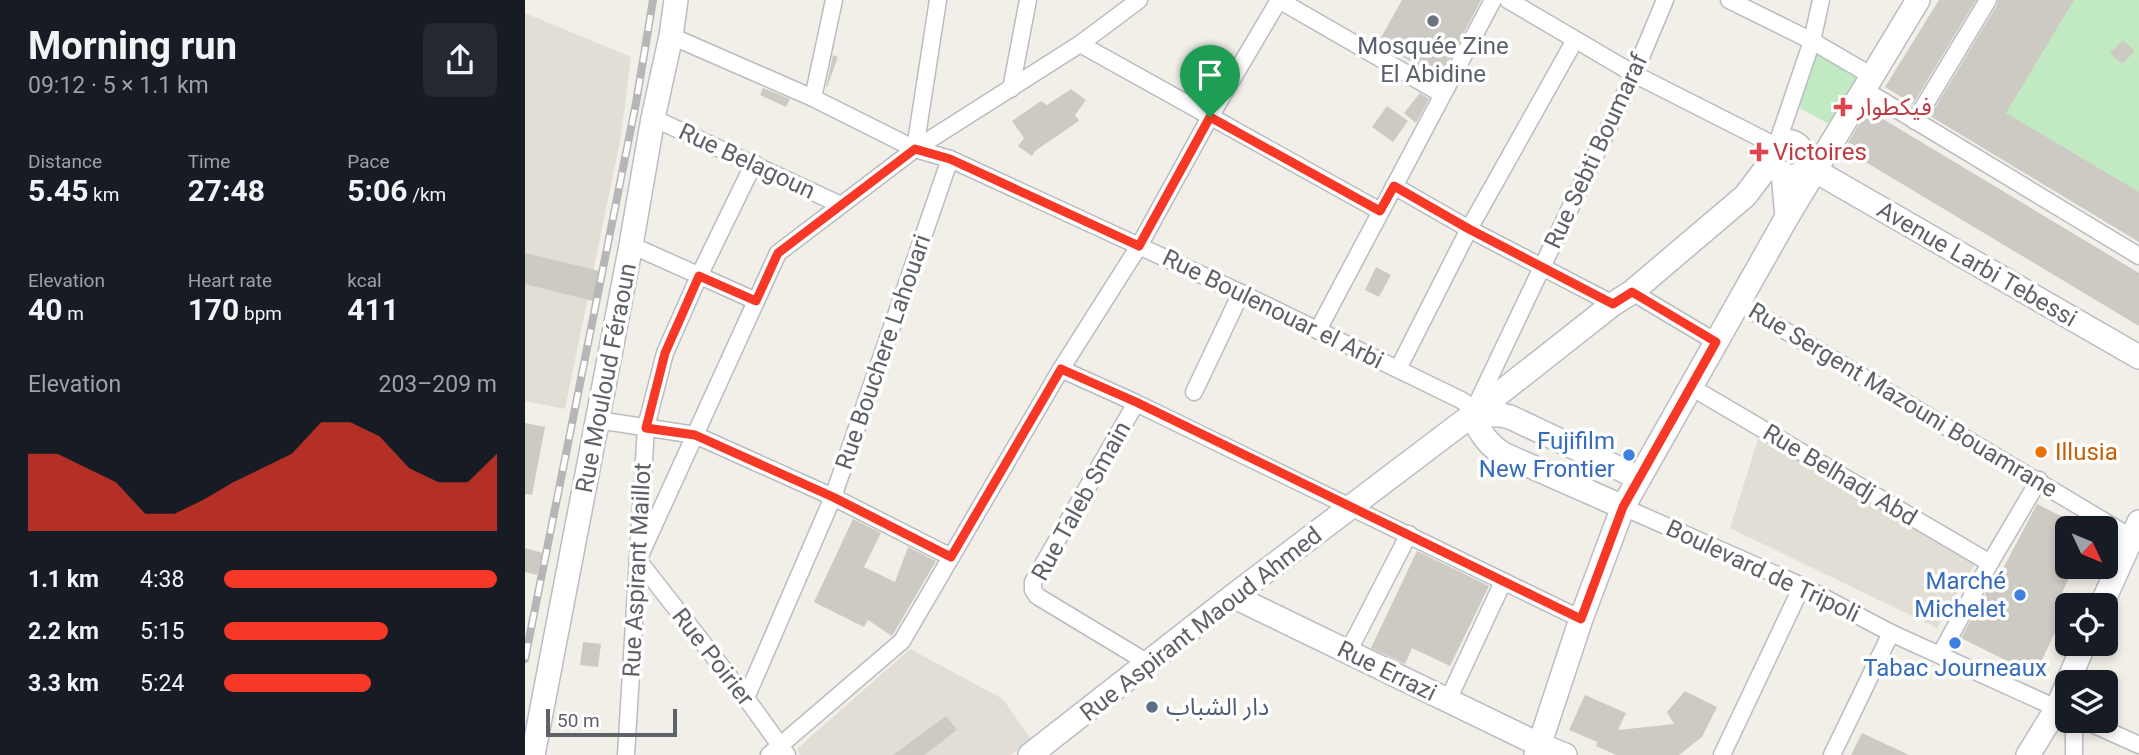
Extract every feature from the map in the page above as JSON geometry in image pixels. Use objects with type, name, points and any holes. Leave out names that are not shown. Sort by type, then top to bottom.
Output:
[{"type":"street","name":"Rue Mouloud Féraoun","points":[[533,755],[676,0]]},
{"type":"street","points":[[813,98],[834,0]]},
{"type":"street","points":[[915,149],[938,0]]},
{"type":"street","points":[[1011,89],[1028,0]]},
{"type":"street","points":[[638,560],[778,253],[915,149],[1080,44],[1139,0]]},
{"type":"street","points":[[779,752],[902,641],[1061,369],[1139,246],[1279,0],[1442,94]]},
{"type":"street","points":[[1318,330],[1493,0]]},
{"type":"street","name":"Rue Sebti Boumaraf","points":[[1472,415],[1634,74],[1665,0]]},
{"type":"street","points":[[1729,0],[1812,41],[1915,121],[2139,256]]},
{"type":"street","points":[[1787,217],[1776,155],[1812,41],[1821,0]]},
{"type":"street","points":[[1538,750],[1581,619],[1623,507],[1787,217],[1810,162],[1834,137],[1918,0]]},
{"type":"street","points":[[1915,121],[1988,0]]},
{"type":"street","points":[[1516,2],[1575,40],[1776,155],[1789,174],[1800,169],[1805,159],[1810,162]]},
{"type":"street","name":"Rue Boulenouar el Arbi","points":[[671,36],[813,98],[915,149],[950,159],[1241,293],[1461,400],[1467,404],[1472,415]]},
{"type":"street","points":[[1398,369],[1469,229],[1575,40]]},
{"type":"street","points":[[1080,44],[1380,211]]},
{"type":"street","name":"Rue Belagoun","points":[[653,118],[841,205]]},
{"type":"street","points":[[1776,155],[1789,138],[1795,139],[1803,147],[1810,162]]},
{"type":"street","name":"Rue Aspirant Maoud Ahmed","points":[[1030,755],[1623,298],[1745,197],[1776,155]]},
{"type":"street","name":"Rue Bouchere Lahouari","points":[[746,698],[833,497],[950,159]]},
{"type":"street","name":"Avenue Larbi Tebessi","points":[[1810,162],[2139,357]]},
{"type":"street","name":"Rue Aspirant Maillot","points":[[626,755],[646,428],[665,353],[754,163]]},
{"type":"street","points":[[1394,186],[1469,229],[1542,265],[1623,298],[1716,342]]},
{"type":"street","points":[[631,245],[756,301]]},
{"type":"street","points":[[1194,392],[1241,293]]},
{"type":"street","name":"Rue Sergent Mazouni Bouamrane","points":[[1739,303],[2039,480],[2136,534]]},
{"type":"street","points":[[1061,369],[1136,402],[1581,619]]},
{"type":"street","name":"Rue Belhadj Abd","points":[[1691,387],[1990,563]]},
{"type":"street","name":"Rue Taleb Smain","points":[[1136,402],[1033,582],[1033,590],[1037,596],[1147,663]]},
{"type":"street","points":[[1472,415],[1510,417],[1639,478]]},
{"type":"street","name":"Boulevard de Tripoli","points":[[1472,415],[1481,434],[1503,454],[1802,586],[1891,633],[2055,709]]},
{"type":"street","points":[[598,420],[695,435],[833,497],[951,557]]},
{"type":"street","points":[[1940,655],[2039,480]]},
{"type":"street","points":[[1348,652],[1409,534]]},
{"type":"street","points":[[2107,593],[2136,534]]},
{"type":"street","name":"Rue Poirier","points":[[638,560],[746,698],[779,752]]},
{"type":"street","points":[[1448,700],[1503,582]]},
{"type":"street","points":[[1722,755],[1802,586]]},
{"type":"street","name":"Rue Errazi","points":[[1233,596],[1448,700],[1538,750],[1565,755]]},
{"type":"street","points":[[1832,755],[1891,633]]},
{"type":"street","points":[[2028,755],[2055,726]]},
{"type":"street","points":[[2070,733],[2074,755]]},
{"type":"street","points":[[2112,733],[2139,745]]},
{"type":"shaded area","points":[[525,13],[631,57],[621,136],[565,409],[525,401]]},
{"type":"shaded area","points":[[1760,433],[1976,562],[1937,628],[1730,528]]},
{"type":"shaded area","points":[[910,649],[1003,699],[1032,741],[1010,755],[800,755],[797,749]]},
{"type":"green space","points":[[2070,0],[2139,0],[2139,197],[2000,114]]},
{"type":"green space","points":[[1817,53],[1861,76],[1831,125],[1796,106]]},
{"type":"building","name":"Mosquée Zine El Abidine","points":[[1402,0],[1481,0],[1440,78],[1378,43]]},
{"type":"building","points":[[1939,0],[1976,0],[1913,104],[1885,87]]},
{"type":"building","points":[[1998,0],[2074,0],[2006,113],[2139,192],[2139,242],[1930,116]]},
{"type":"building","points":[[2123,40],[2135,51],[2122,64],[2110,53]]},
{"type":"building","points":[[833,55],[838,57],[826,87]]},
{"type":"building","points":[[763,88],[790,99],[786,107],[760,95]]},
{"type":"building","points":[[1071,89],[1086,100],[1075,115],[1079,121],[1035,151],[1032,156],[1018,146],[1024,138],[1012,121],[1041,101],[1047,105]]},
{"type":"building","points":[[1420,93],[1429,99],[1416,123],[1404,113]]},
{"type":"building","points":[[1387,106],[1408,121],[1393,142],[1372,127]]},
{"type":"building","points":[[1868,110],[2139,273],[2139,326],[1844,149]]},
{"type":"building","points":[[525,253],[600,271],[593,301],[525,284]]},
{"type":"building","points":[[1376,267],[1391,275],[1379,297],[1365,290]]},
{"type":"building","points":[[525,423],[545,427],[532,495],[525,494]]},
{"type":"building","name":"Marché Michelet","points":[[2037,504],[2061,516],[2055,516],[2055,579],[2068,579],[2062,593],[2055,593],[2055,632],[2035,675],[1961,638],[1993,580],[1996,582]]},
{"type":"building","points":[[853,519],[881,533],[864,567],[895,582],[908,547],[936,561],[892,636],[868,620],[864,627],[814,602]]},
{"type":"building","points":[[525,548],[543,553],[537,575],[525,572]]},
{"type":"building","points":[[1417,551],[1489,586],[1450,666],[1412,648],[1405,664],[1371,648]]},
{"type":"building","points":[[583,642],[601,644],[598,667],[580,665]]},
{"type":"building","points":[[1685,691],[1717,707],[1702,737],[1679,755],[1616,755],[1596,746],[1597,742],[1569,730],[1585,695],[1626,713],[1618,730],[1674,724],[1667,712]]},
{"type":"building","points":[[946,716],[957,730],[924,755],[893,755]]},
{"type":"building","points":[[1862,733],[1909,755],[1851,755]]},
{"type":"railway","points":[[525,659],[636,103],[653,0]]},
{"type":"place","name":"Mosquée Zine El Abidine","points":[[1433,21]]},
{"type":"place","name":"فيكطوار","points":[[1843,107]]},
{"type":"place","name":"Victoires","points":[[1759,152]]},
{"type":"place","name":"Illusia","points":[[2041,452]]},
{"type":"place","name":"Fujifilm New Frontier","points":[[1629,455]]},
{"type":"place","name":"Marché Michelet","points":[[2020,595]]},
{"type":"place","name":"Tabac Journeaux","points":[[1955,643]]},
{"type":"place","name":"دار الشباب","points":[[1152,707]]},
{"type":"route","points":[[1210,117],[1380,211],[1394,186],[1469,229],[1613,304],[1632,292],[1716,342],[1623,507],[1581,619],[1136,402],[1061,369],[951,557],[833,497],[695,435],[646,428],[665,353],[699,276],[756,301],[778,253],[915,149],[950,159],[1139,246],[1210,117]]}]
